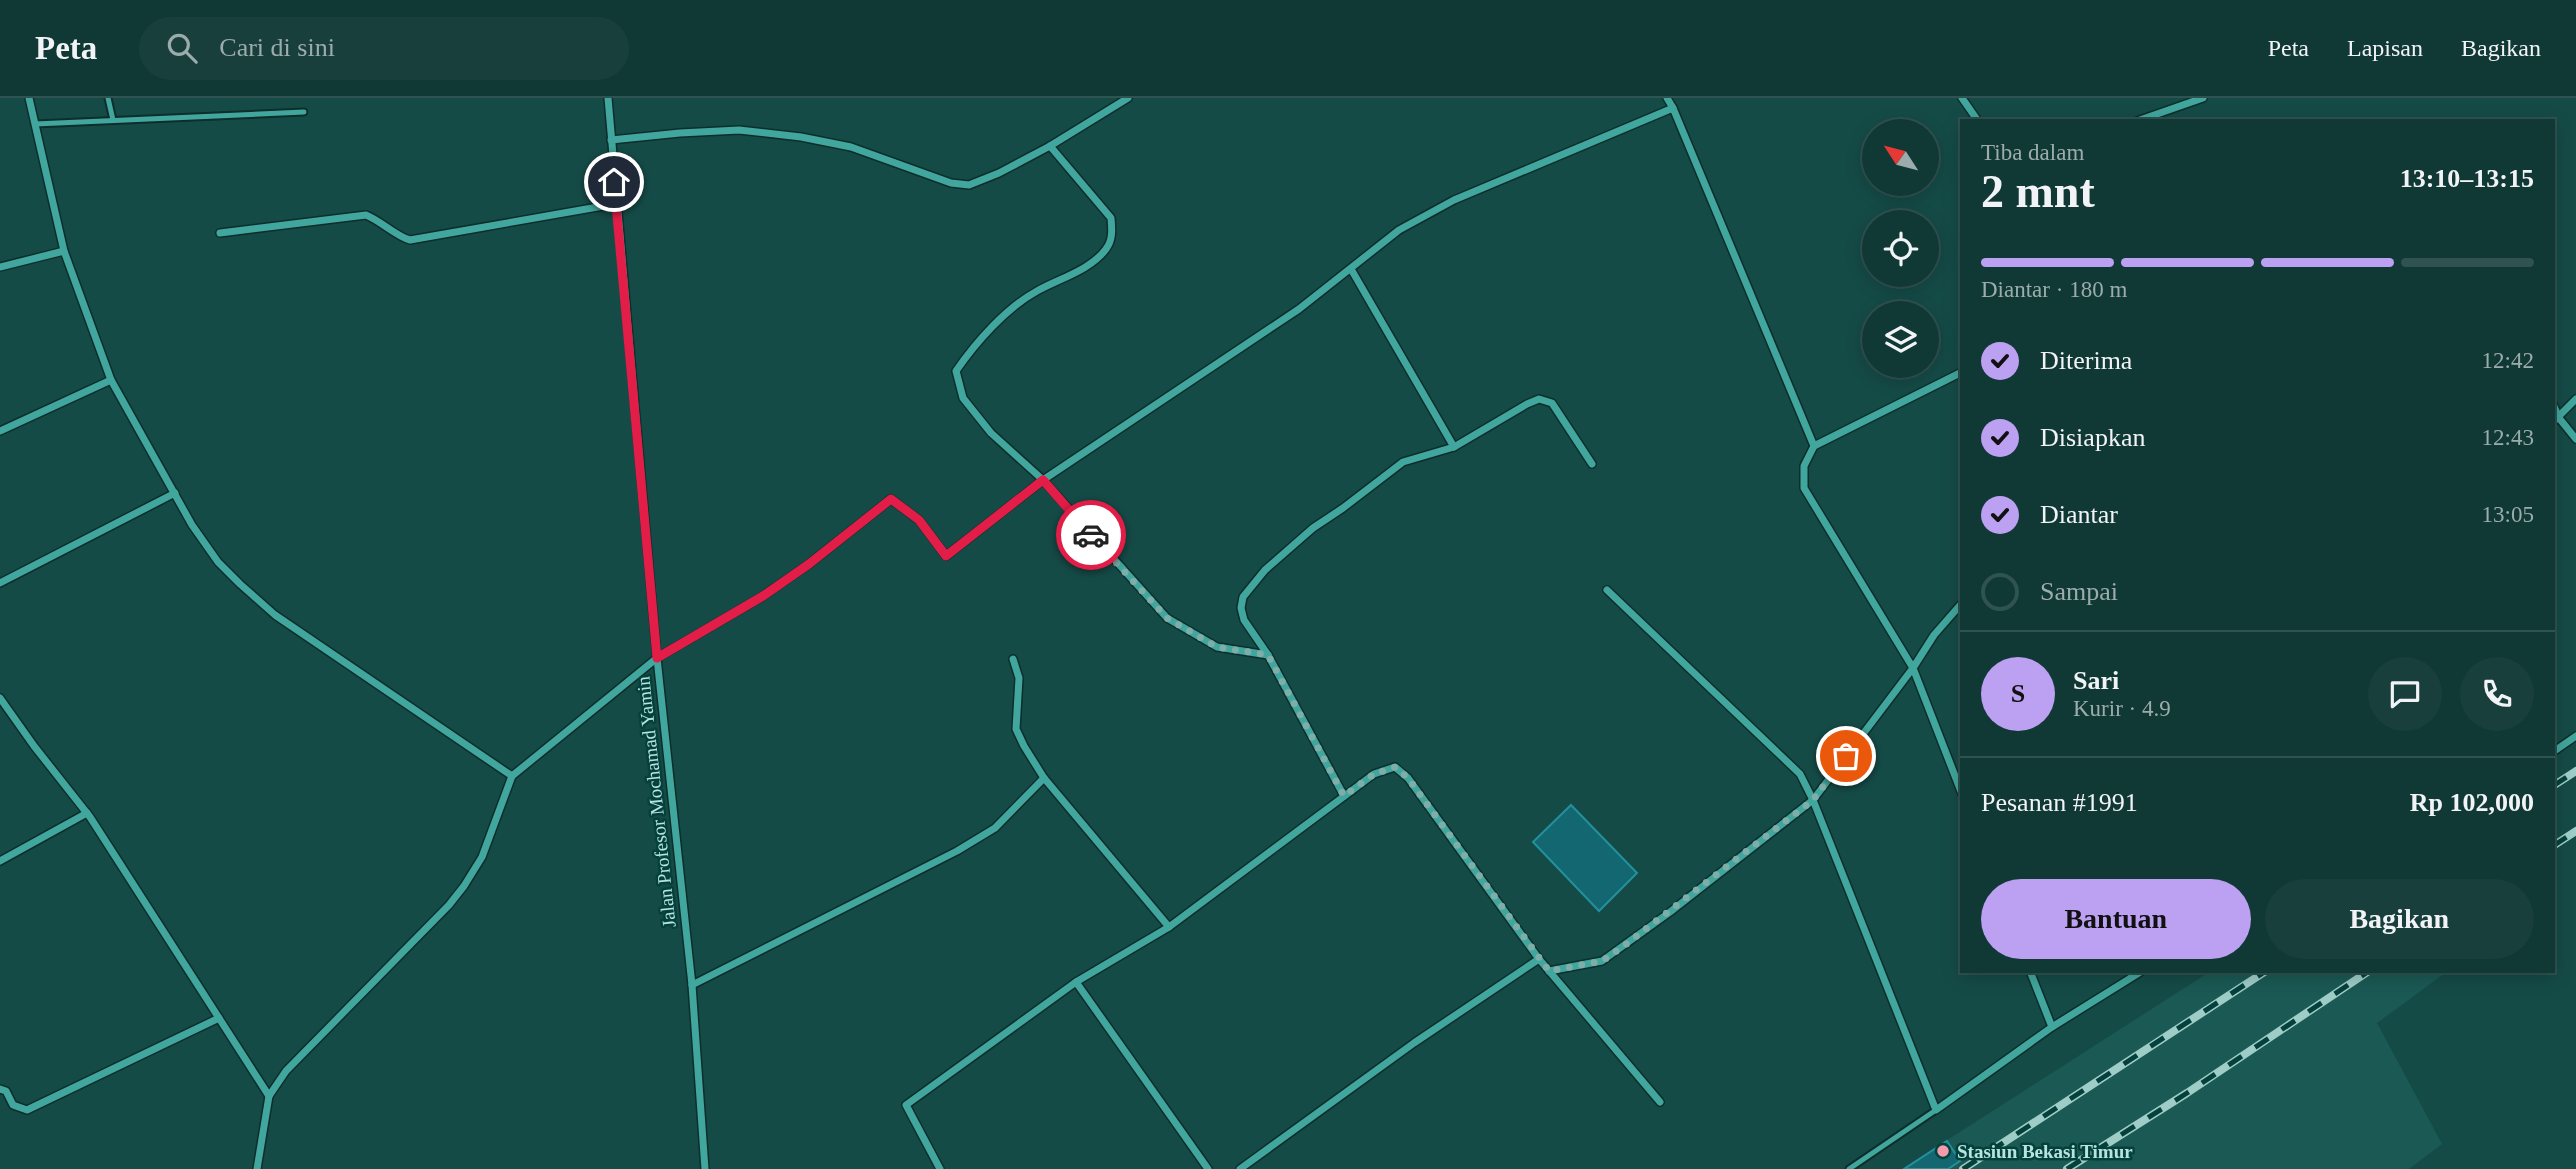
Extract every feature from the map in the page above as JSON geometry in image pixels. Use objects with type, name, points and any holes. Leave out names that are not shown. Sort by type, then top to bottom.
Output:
[{"type":"street","points":[[29,98],[64,251],[111,380],[192,525],[218,562],[275,615],[512,776]]},
{"type":"street","name":"Jalan Profesor Mochamad Yamin","points":[[608,98],[615,204],[657,658],[692,985],[705,1169]]},
{"type":"street","points":[[611,140],[738,130],[801,137],[850,147],[951,183],[970,185],[1049,146],[1128,98]]},
{"type":"street","points":[[1667,98],[1814,446]]},
{"type":"street","points":[[1962,98],[1977,119]]},
{"type":"street","points":[[2143,119],[2203,98]]},
{"type":"street","points":[[257,1169],[269,1096],[286,1071],[449,905],[464,886],[482,856],[512,776],[657,658],[763,596],[809,564],[891,499],[919,520],[946,556],[1043,480],[1299,309],[1399,230],[1454,200],[1673,108]]},
{"type":"street","points":[[1049,146],[1111,218],[1112,236],[1105,250],[1085,266],[1034,292],[974,345],[957,371],[964,398],[991,433],[1043,480],[1167,618],[1217,647],[1268,655]]},
{"type":"street","points":[[220,233],[366,215],[382,221],[399,236],[410,240],[615,204]]},
{"type":"street","points":[[0,267],[64,251]]},
{"type":"street","points":[[1351,269],[1454,447]]},
{"type":"street","points":[[1960,373],[1814,446],[1804,466],[1804,488],[1913,668],[1960,789]]},
{"type":"street","points":[[0,431],[111,380]]},
{"type":"street","points":[[1344,796],[1268,655],[1244,620],[1241,608],[1243,597],[1265,570],[1313,528],[1354,501],[1404,462],[1454,447],[1539,399],[1552,403],[1591,464]]},
{"type":"street","points":[[2576,399],[2556,420],[2576,439]]},
{"type":"street","points":[[0,583],[175,493]]},
{"type":"street","points":[[1607,590],[1800,774],[1813,800],[1936,1110],[2052,1027],[2139,973]]},
{"type":"street","points":[[1549,971],[1602,961],[1670,912],[1813,800],[1913,668],[1934,635],[1960,605]]},
{"type":"street","points":[[1013,659],[1019,678],[1016,729],[1024,746],[1044,778],[1169,927]]},
{"type":"street","points":[[0,698],[87,813],[269,1096]]},
{"type":"street","points":[[2555,751],[2576,736]]},
{"type":"street","points":[[940,1169],[906,1105],[1076,982],[1169,927],[1374,774],[1395,767],[1408,778],[1549,971],[1660,1102]]},
{"type":"street","points":[[692,985],[957,851],[995,828],[1044,778]]},
{"type":"street","points":[[0,861],[87,813]]},
{"type":"street","points":[[1240,1169],[1414,1043],[1539,958]]},
{"type":"street","points":[[2032,973],[2052,1027]]},
{"type":"street","points":[[1076,982],[1208,1169]]},
{"type":"street","points":[[0,1089],[6,1091],[13,1105],[27,1110],[219,1018]]},
{"type":"lane","points":[[108,98],[113,120]]},
{"type":"lane","points":[[35,124],[304,112]]},
{"type":"lane","points":[[1849,1169],[1936,1110]]},
{"type":"shaded area","points":[[2208,973],[2445,973],[2377,1023],[2442,1144],[2409,1169],[1902,1169]]},
{"type":"building","points":[[1571,805],[1637,873],[1599,911],[1533,842]]},
{"type":"building","name":"Stasiun Bekasi Timur","points":[[1947,1141],[1960,1161],[1948,1169],[1904,1169]]},
{"type":"railway","points":[[2555,785],[2576,771]]},
{"type":"railway","points":[[2555,845],[2576,831]]},
{"type":"railway","points":[[1963,1169],[2263,973]]},
{"type":"railway","points":[[2067,1169],[2187,1093],[2366,973]]},
{"type":"way so far","points":[[1091,535],[1167,618],[1217,647],[1268,655],[1344,796],[1374,774],[1395,767],[1408,778],[1549,971],[1602,961],[1625,945],[1813,800],[1846,756]]},
{"type":"place","name":"Stasiun Bekasi Timur","points":[[1943,1151]]},
{"type":"route","points":[[614,182],[657,658],[763,596],[809,564],[891,499],[919,520],[946,556],[1043,480],[1091,535]]}]
